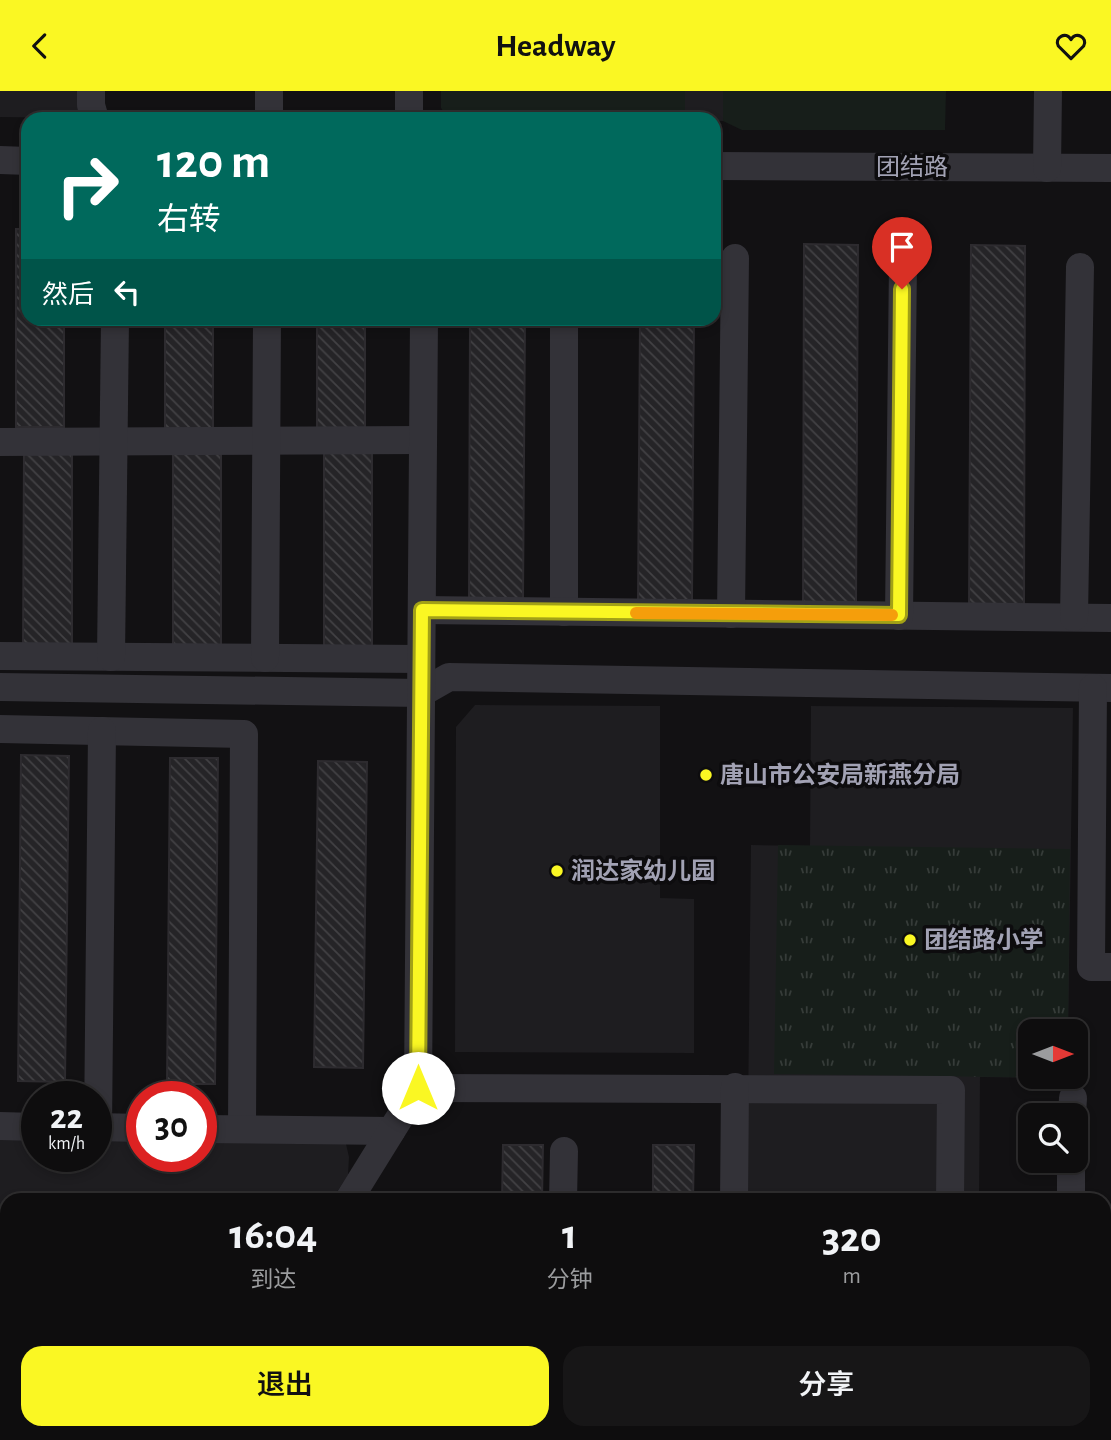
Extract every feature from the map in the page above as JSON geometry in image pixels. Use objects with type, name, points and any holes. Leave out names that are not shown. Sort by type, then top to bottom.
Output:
[{"type":"street","points":[[91,91],[93,112]]},
{"type":"street","points":[[269,91],[269,112]]},
{"type":"street","points":[[409,91],[409,112]]},
{"type":"street","points":[[1048,91],[1048,168]]},
{"type":"street","points":[[0,160],[21,160]]},
{"type":"street","name":"团结路","points":[[721,166],[1111,168]]},
{"type":"street","points":[[731,614],[735,258]]},
{"type":"street","points":[[899,615],[903,262]]},
{"type":"street","points":[[1074,617],[1080,267]]},
{"type":"street","points":[[111,657],[115,326]]},
{"type":"street","points":[[265,658],[267,326]]},
{"type":"street","points":[[353,1193],[418,1088],[424,326]]},
{"type":"street","points":[[564,326],[564,612]]},
{"type":"street","points":[[0,442],[423,440]]},
{"type":"street","points":[[422,610],[1111,618]]},
{"type":"street","points":[[0,656],[421,659]]},
{"type":"street","points":[[0,687],[421,693],[449,677],[1102,688],[1091,967],[1111,967]]},
{"type":"street","points":[[0,729],[244,734],[242,1129]]},
{"type":"street","points":[[98,1081],[102,731]]},
{"type":"street","points":[[418,1088],[735,1087],[951,1090],[950,1193]]},
{"type":"street","points":[[734,1193],[735,1087]]},
{"type":"street","points":[[0,1126],[21,1127]]},
{"type":"street","points":[[217,1129],[391,1131]]},
{"type":"street","points":[[563,1193],[564,1151]]},
{"type":"street","points":[[1071,1193],[1072,1173]]},
{"type":"shaded area","points":[[0,91],[78,91],[78,112],[21,112],[21,117],[0,117]]},
{"type":"shaded area","points":[[685,91],[723,91],[723,121],[721,112],[685,112]]},
{"type":"shaded area","name":"润达家幼儿园","points":[[475,705],[660,706],[660,898],[694,899],[694,1053],[455,1052],[456,727]]},
{"type":"shaded area","name":"团结路小学","points":[[811,706],[1073,708],[1068,1019],[1018,1019],[1018,1077],[980,1077],[979,1193],[747,1193],[751,845],[810,846]]},
{"type":"shaded area","points":[[0,1131],[21,1132],[21,1172],[112,1172],[112,1133],[126,1134],[126,1172],[217,1172],[217,1136],[346,1144],[349,1157],[348,1175],[336,1193],[0,1193]]},
{"type":"green space","points":[[441,91],[685,91],[685,112],[444,112],[441,108]]},
{"type":"green space","points":[[723,91],[946,91],[945,130],[742,130],[723,121]]},
{"type":"green space","name":"团结路小学","points":[[778,845],[1070,849],[1068,1019],[1018,1019],[1018,1077],[774,1074]]},
{"type":"building","points":[[16,229],[21,229],[21,326],[64,326],[64,427],[16,427]]},
{"type":"building","points":[[804,244],[858,245],[856,605],[803,604]]},
{"type":"building","points":[[971,245],[1025,246],[1024,606],[969,605]]},
{"type":"building","points":[[165,326],[213,326],[213,428],[165,428]]},
{"type":"building","points":[[317,326],[365,326],[365,430],[317,430]]},
{"type":"building","points":[[470,326],[525,326],[523,599],[469,599]]},
{"type":"building","points":[[640,326],[694,326],[692,600],[638,600]]},
{"type":"building","points":[[24,451],[72,451],[72,649],[23,649]]},
{"type":"building","points":[[173,451],[221,451],[221,649],[173,648]]},
{"type":"building","points":[[324,451],[372,451],[372,649],[324,649]]},
{"type":"building","points":[[21,755],[69,756],[65,1081],[18,1081]]},
{"type":"building","points":[[170,758],[218,758],[215,1081],[167,1081]]},
{"type":"building","points":[[318,761],[367,762],[363,1068],[314,1067]]},
{"type":"building","points":[[503,1145],[543,1145],[542,1193],[502,1193]]},
{"type":"building","points":[[653,1145],[694,1145],[693,1193],[653,1193]]},
{"type":"slow traffic","points":[[636,613],[892,615]]},
{"type":"place","name":"唐山市公安局新燕分局","points":[[706,775]]},
{"type":"place","name":"润达家幼儿园","points":[[557,871]]},
{"type":"place","name":"团结路小学","points":[[910,940]]},
{"type":"route","points":[[418,1088],[422,610],[899,615],[902,289]]}]
